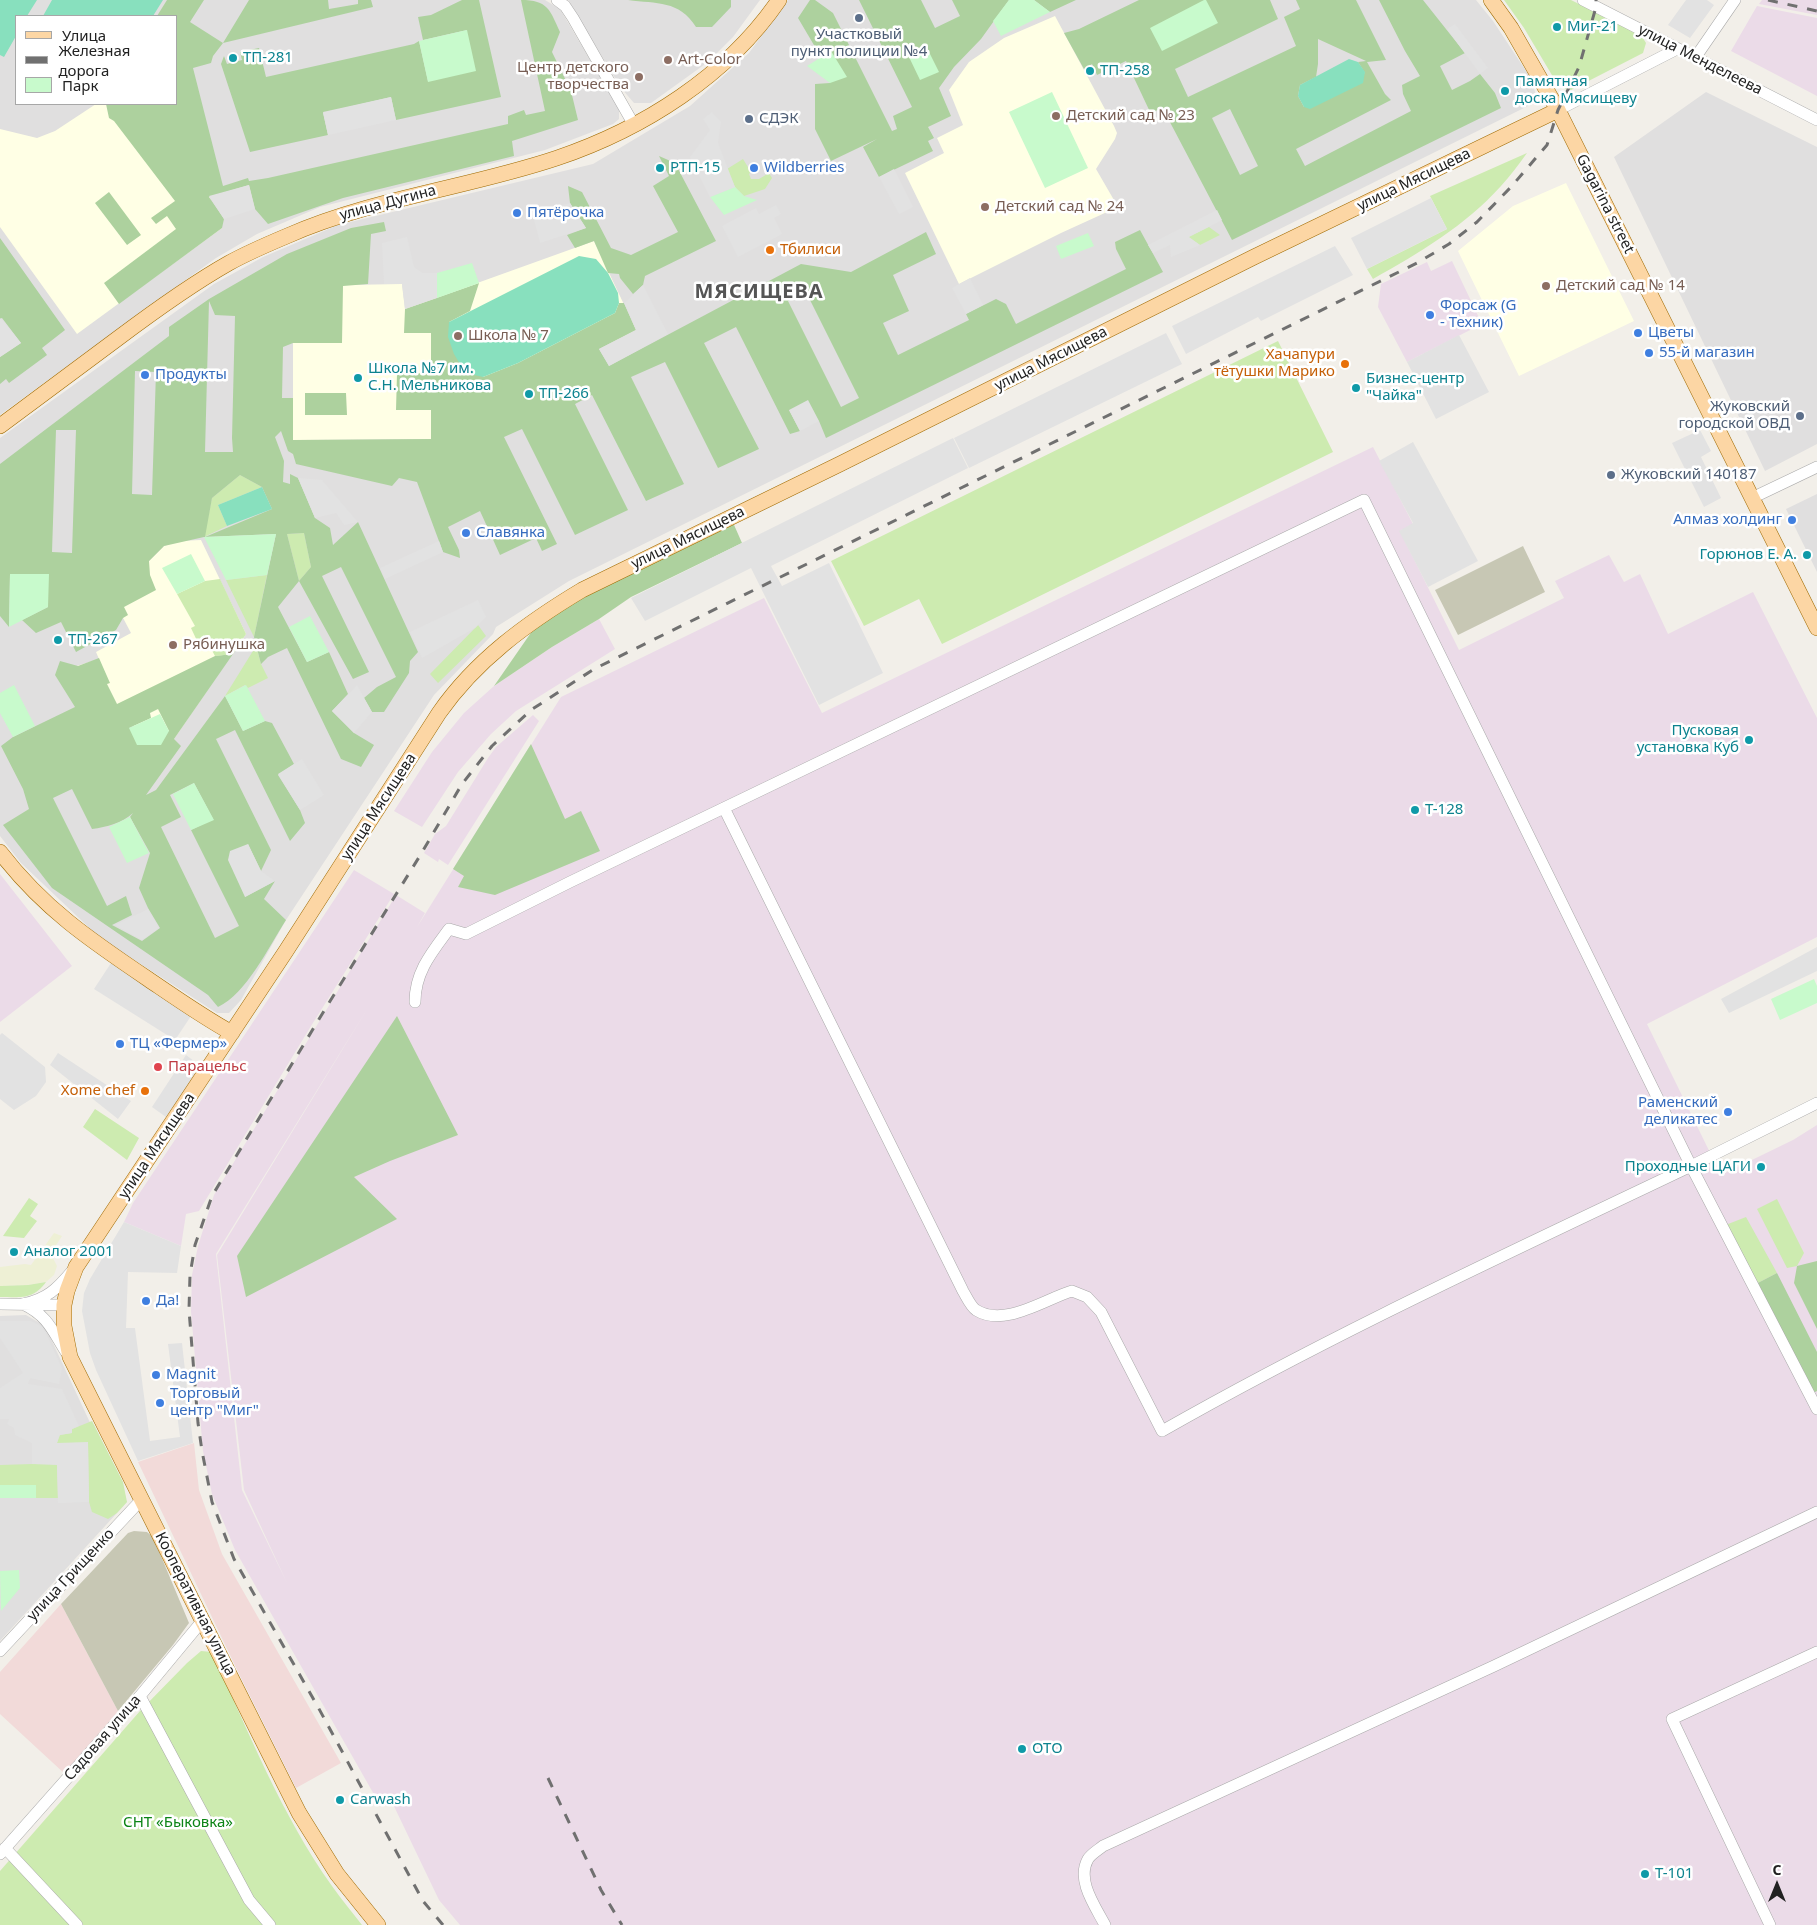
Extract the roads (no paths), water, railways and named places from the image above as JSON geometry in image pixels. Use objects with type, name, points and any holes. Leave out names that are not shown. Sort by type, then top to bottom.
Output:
[{"type":"main road","name":"улица Дугина","points":[[0,426],[135,326],[230,262],[285,236],[339,216],[558,158],[634,125],[683,95],[718,66],[754,32],[779,0]]},
{"type":"main road","name":"Gagarina street","points":[[1491,0],[1511,28],[1558,110],[1817,628]]},
{"type":"main road","name":"улица Мясищева","points":[[76,1267],[232,1032],[450,696],[492,653],[515,633],[546,611],[582,590],[849,460],[1254,257],[1558,110]]},
{"type":"main road","points":[[0,852],[31,889],[67,921],[110,954],[209,1020],[232,1032]]},
{"type":"main road","name":"Кооперативная улица","points":[[76,1267],[64,1305],[64,1326],[70,1357],[204,1620],[287,1791],[312,1836],[337,1874],[378,1925]]},
{"type":"street","points":[[557,0],[573,18],[634,125]]},
{"type":"street","name":"улица Менделеева","points":[[1583,0],[1817,120]]},
{"type":"street","points":[[1695,58],[1736,0]]},
{"type":"street","points":[[1558,110],[1677,49]]},
{"type":"street","points":[[1752,498],[1817,467]]},
{"type":"street","points":[[415,1002],[415,989],[424,963],[449,929],[466,934],[570,882],[1364,500],[1692,1166],[1817,1408]]},
{"type":"street","points":[[724,808],[963,1291],[975,1310],[991,1315],[1006,1315],[1023,1312],[1058,1295],[1072,1291],[1087,1297],[1101,1312],[1162,1431],[1244,1384],[1333,1339],[1692,1166],[1817,1103]]},
{"type":"street","points":[[23,1304],[39,1301],[51,1293],[76,1267]]},
{"type":"street","points":[[0,1304],[64,1305]]},
{"type":"street","points":[[23,1304],[38,1312],[46,1320],[70,1357]]},
{"type":"street","name":"улица Грищенко","points":[[0,1651],[142,1499]]},
{"type":"street","points":[[1105,1925],[1089,1895],[1084,1881],[1084,1868],[1089,1858],[1103,1846],[1494,1666],[1817,1512]]},
{"type":"street","name":"Садовая улица","points":[[3,1851],[140,1696],[204,1620]]},
{"type":"street","points":[[1770,1925],[1672,1719],[1817,1652]]},
{"type":"street","points":[[140,1696],[249,1900],[270,1925]]},
{"type":"street","points":[[3,1851],[77,1925]]},
{"type":"railway","points":[[443,1925],[423,1901],[318,1707],[234,1559],[212,1502],[198,1423],[189,1310],[190,1275],[195,1245],[212,1196],[462,784],[492,746],[531,710],[594,669],[1417,263],[1449,244],[1477,222],[1511,187],[1547,145],[1558,110],[1579,67],[1596,7],[1596,0]]},
{"type":"railway","points":[[1768,0],[1817,11]]},
{"type":"railway","points":[[548,1778],[601,1890],[622,1925]]},
{"type":"place","name":"Участковый пункт полиции №4","points":[[859,18]]},
{"type":"place","name":"Миг-21","points":[[1557,27]]},
{"type":"place","name":"ТП-281","points":[[233,58]]},
{"type":"place","name":"Art-Color","points":[[668,60]]},
{"type":"place","name":"ТП-258","points":[[1090,71]]},
{"type":"place","name":"Центр детского творчества","points":[[639,77]]},
{"type":"place","name":"Памятная доска Мясищеву","points":[[1505,91]]},
{"type":"place","name":"Детский сад № 23","points":[[1056,116]]},
{"type":"place","name":"СДЭК","points":[[749,119]]},
{"type":"place","name":"РТП-15","points":[[660,168]]},
{"type":"place","name":"Wildberries","points":[[754,168]]},
{"type":"place","name":"Детский сад № 24","points":[[985,207]]},
{"type":"place","name":"Пятёрочка","points":[[517,213]]},
{"type":"place","name":"Тбилиси","points":[[770,250]]},
{"type":"place","name":"Детский сад № 14","points":[[1546,286]]},
{"type":"place","name":"Форсаж (G - Техник)","points":[[1430,315]]},
{"type":"place","name":"Цветы","points":[[1638,333]]},
{"type":"place","name":"Школа № 7","points":[[458,336]]},
{"type":"place","name":"55-й магазин","points":[[1649,353]]},
{"type":"place","name":"Хачапури тётушки Марико","points":[[1345,364]]},
{"type":"place","name":"Продукты","points":[[145,375]]},
{"type":"place","name":"Школа №7 им. С.Н. Мельникова","points":[[358,378]]},
{"type":"place","name":"Бизнес-центр \"Чайка\"","points":[[1356,388]]},
{"type":"place","name":"ТП-266","points":[[529,394]]},
{"type":"place","name":"Жуковский городской ОВД","points":[[1800,416]]},
{"type":"place","name":"Жуковский 140187","points":[[1611,475]]},
{"type":"place","name":"Алмаз холдинг","points":[[1792,520]]},
{"type":"place","name":"Славянка","points":[[466,533]]},
{"type":"place","name":"Горюнов Е. А.","points":[[1807,555]]},
{"type":"place","name":"ТП-267","points":[[58,640]]},
{"type":"place","name":"Рябинушка","points":[[173,645]]},
{"type":"place","name":"Пусковая установка Куб","points":[[1749,740]]},
{"type":"place","name":"Т-128","points":[[1415,810]]},
{"type":"place","name":"ТЦ «Фермер»","points":[[120,1044]]},
{"type":"place","name":"Парацельс","points":[[158,1067]]},
{"type":"place","name":"Xome chef","points":[[145,1091]]},
{"type":"place","name":"Раменский деликатес","points":[[1728,1112]]},
{"type":"place","name":"Проходные ЦАГИ","points":[[1761,1167]]},
{"type":"place","name":"Аналог 2001","points":[[14,1252]]},
{"type":"place","name":"Да!","points":[[146,1301]]},
{"type":"place","name":"Magnit","points":[[156,1375]]},
{"type":"place","name":"Торговый центр \"Миг\"","points":[[160,1403]]},
{"type":"place","name":"ОТО","points":[[1022,1749]]},
{"type":"place","name":"Carwash","points":[[340,1800]]},
{"type":"place","name":"Т-101","points":[[1645,1874]]},
{"type":"district","name":"МЯСИЩЕВА","points":[[759,292]]},
{"type":"park label","name":"СНТ «Быковка»","points":[[178,1823]]}]
